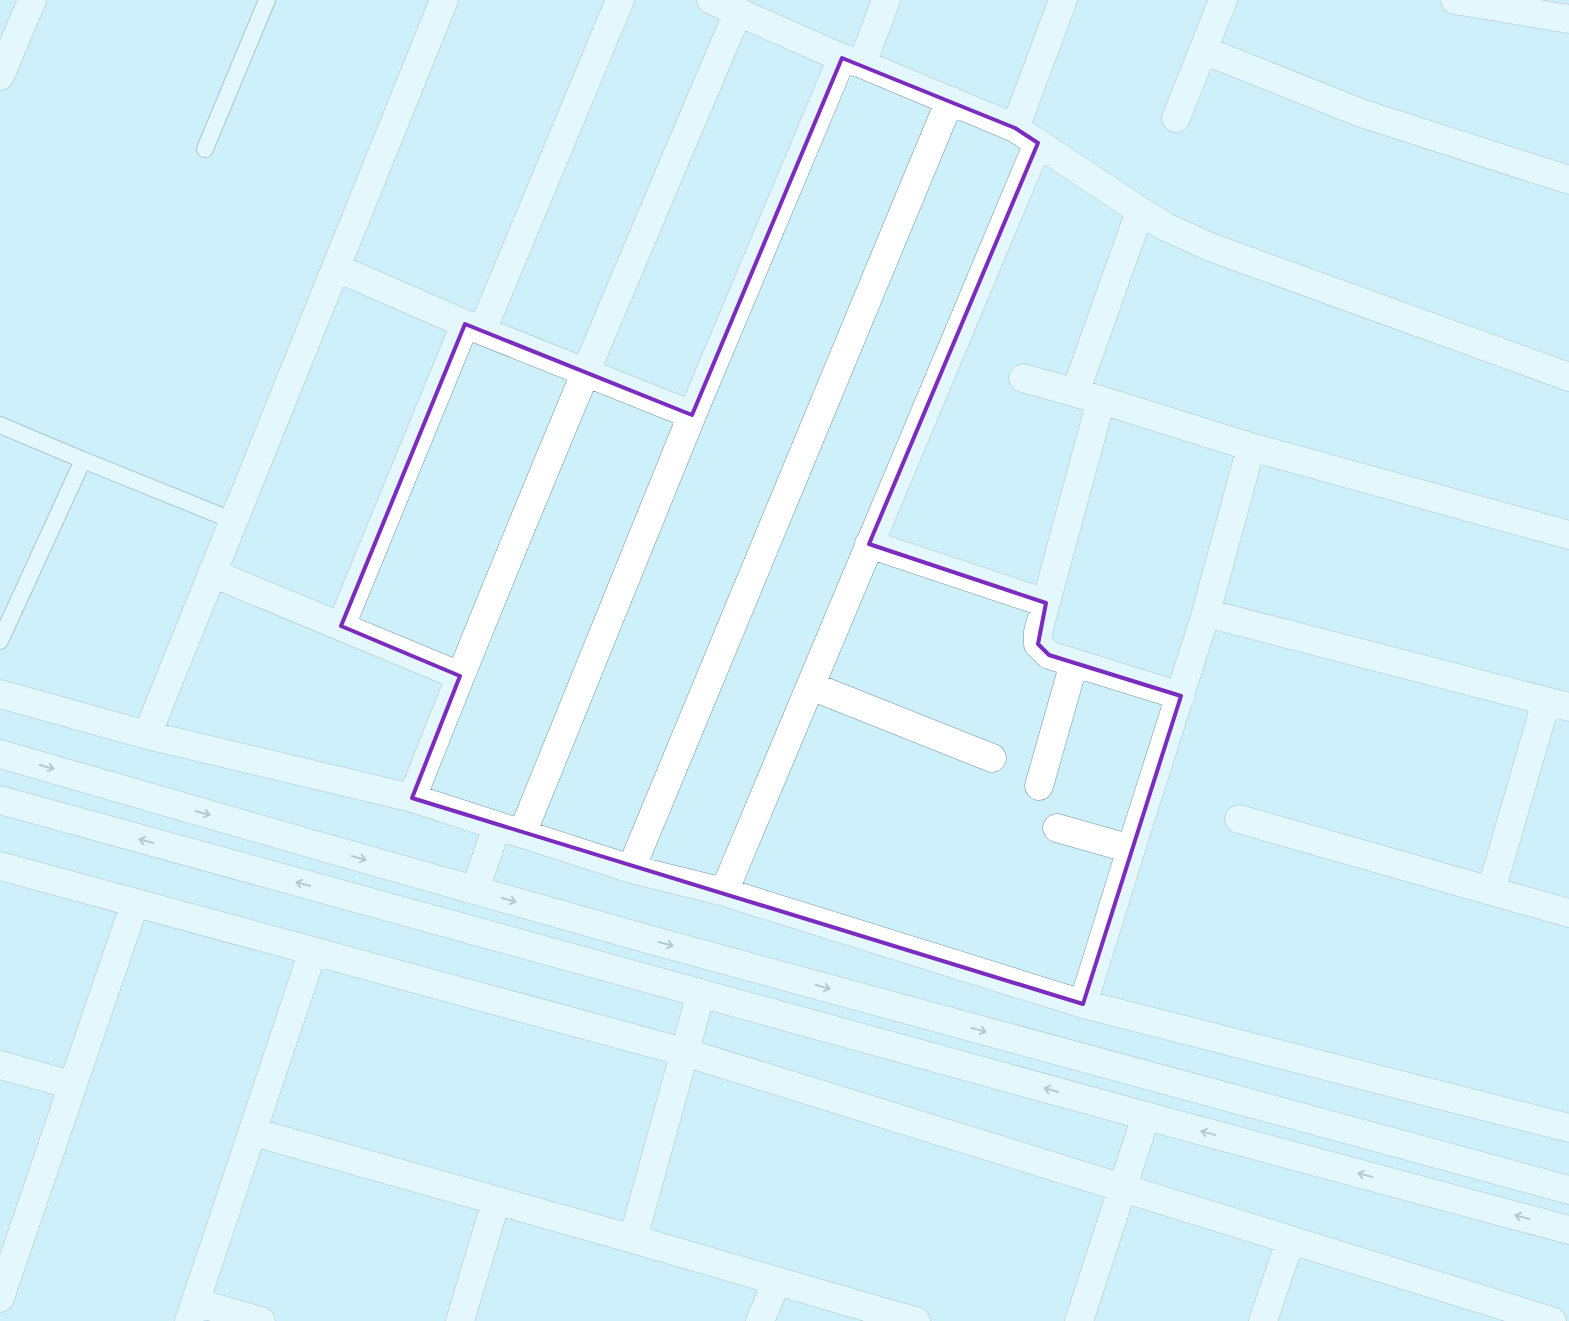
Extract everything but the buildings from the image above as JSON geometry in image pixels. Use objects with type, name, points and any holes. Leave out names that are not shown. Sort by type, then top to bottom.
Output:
[{"type":"street","points":[[0,76],[32,0]]},
{"type":"street","points":[[147,735],[444,0]]},
{"type":"street","points":[[341,626],[620,0]]},
{"type":"street","points":[[711,0],[852,61],[1015,128],[1166,227],[1210,247],[1569,377]]},
{"type":"street","points":[[475,890],[510,830],[692,415],[852,61],[886,0]]},
{"type":"street","points":[[1015,128],[1063,0]]},
{"type":"street","points":[[1176,118],[1224,0]]},
{"type":"street","points":[[1455,0],[1569,19]]},
{"type":"street","points":[[412,798],[460,676],[586,372],[738,12]]},
{"type":"street","points":[[1203,50],[1362,113],[1569,180]]},
{"type":"street","points":[[631,869],[950,100]]},
{"type":"street","points":[[724,892],[1038,143]]},
{"type":"street","points":[[1074,394],[1140,211]]},
{"type":"street","points":[[337,268],[473,328],[692,415]]},
{"type":"street","points":[[1023,378],[1074,394],[1101,400],[1251,447],[1569,535]]},
{"type":"street","points":[[1101,400],[1038,632],[1038,644],[1049,655],[1181,696]]},
{"type":"street","points":[[1083,1004],[1181,696],[1206,613],[1251,447]]},
{"type":"street","points":[[869,544],[1046,603]]},
{"type":"street","points":[[212,573],[460,676]]},
{"type":"street","points":[[1206,613],[1563,706],[1491,891]]},
{"type":"street","points":[[1039,786],[1074,663]]},
{"type":"street","points":[[811,686],[992,758]]},
{"type":"street","points":[[0,694],[147,735],[412,798],[631,869],[724,892],[1083,1004],[1569,1128]]},
{"type":"street","points":[[0,754],[429,878],[1569,1190]]},
{"type":"street","points":[[0,800],[1324,1165],[1569,1230]]},
{"type":"street","points":[[1240,819],[1569,913]]},
{"type":"street","points":[[1056,828],[1131,849]]},
{"type":"street","points":[[0,866],[684,1052],[1552,1321]]},
{"type":"street","points":[[417,916],[429,878]]},
{"type":"street","points":[[0,1298],[7,1256],[72,1085],[136,903]]},
{"type":"street","points":[[261,1321],[192,1311],[254,1132],[313,951]]},
{"type":"street","points":[[753,1007],[764,971]]},
{"type":"street","points":[[633,1238],[701,993]]},
{"type":"street","points":[[0,1065],[72,1085]]},
{"type":"street","points":[[1079,1321],[1146,1116]]},
{"type":"street","points":[[1324,1165],[1336,1126]]},
{"type":"street","points":[[254,1132],[633,1238],[898,1319]]},
{"type":"street","points":[[460,1321],[496,1200]]},
{"type":"street","points":[[1263,1321],[1290,1241]]},
{"type":"street","points":[[760,1321],[777,1281]]},
{"type":"lane","points":[[205,149],[267,0]]},
{"type":"lane","points":[[0,425],[234,522]]},
{"type":"lane","points":[[0,641],[83,460]]},
{"type":"highlighted area","points":[[842,58],[1015,128],[1038,143],[869,544],[1046,603],[1038,644],[1049,655],[1181,696],[1083,1004],[412,798],[460,676],[341,626],[465,324],[692,415]]}]
